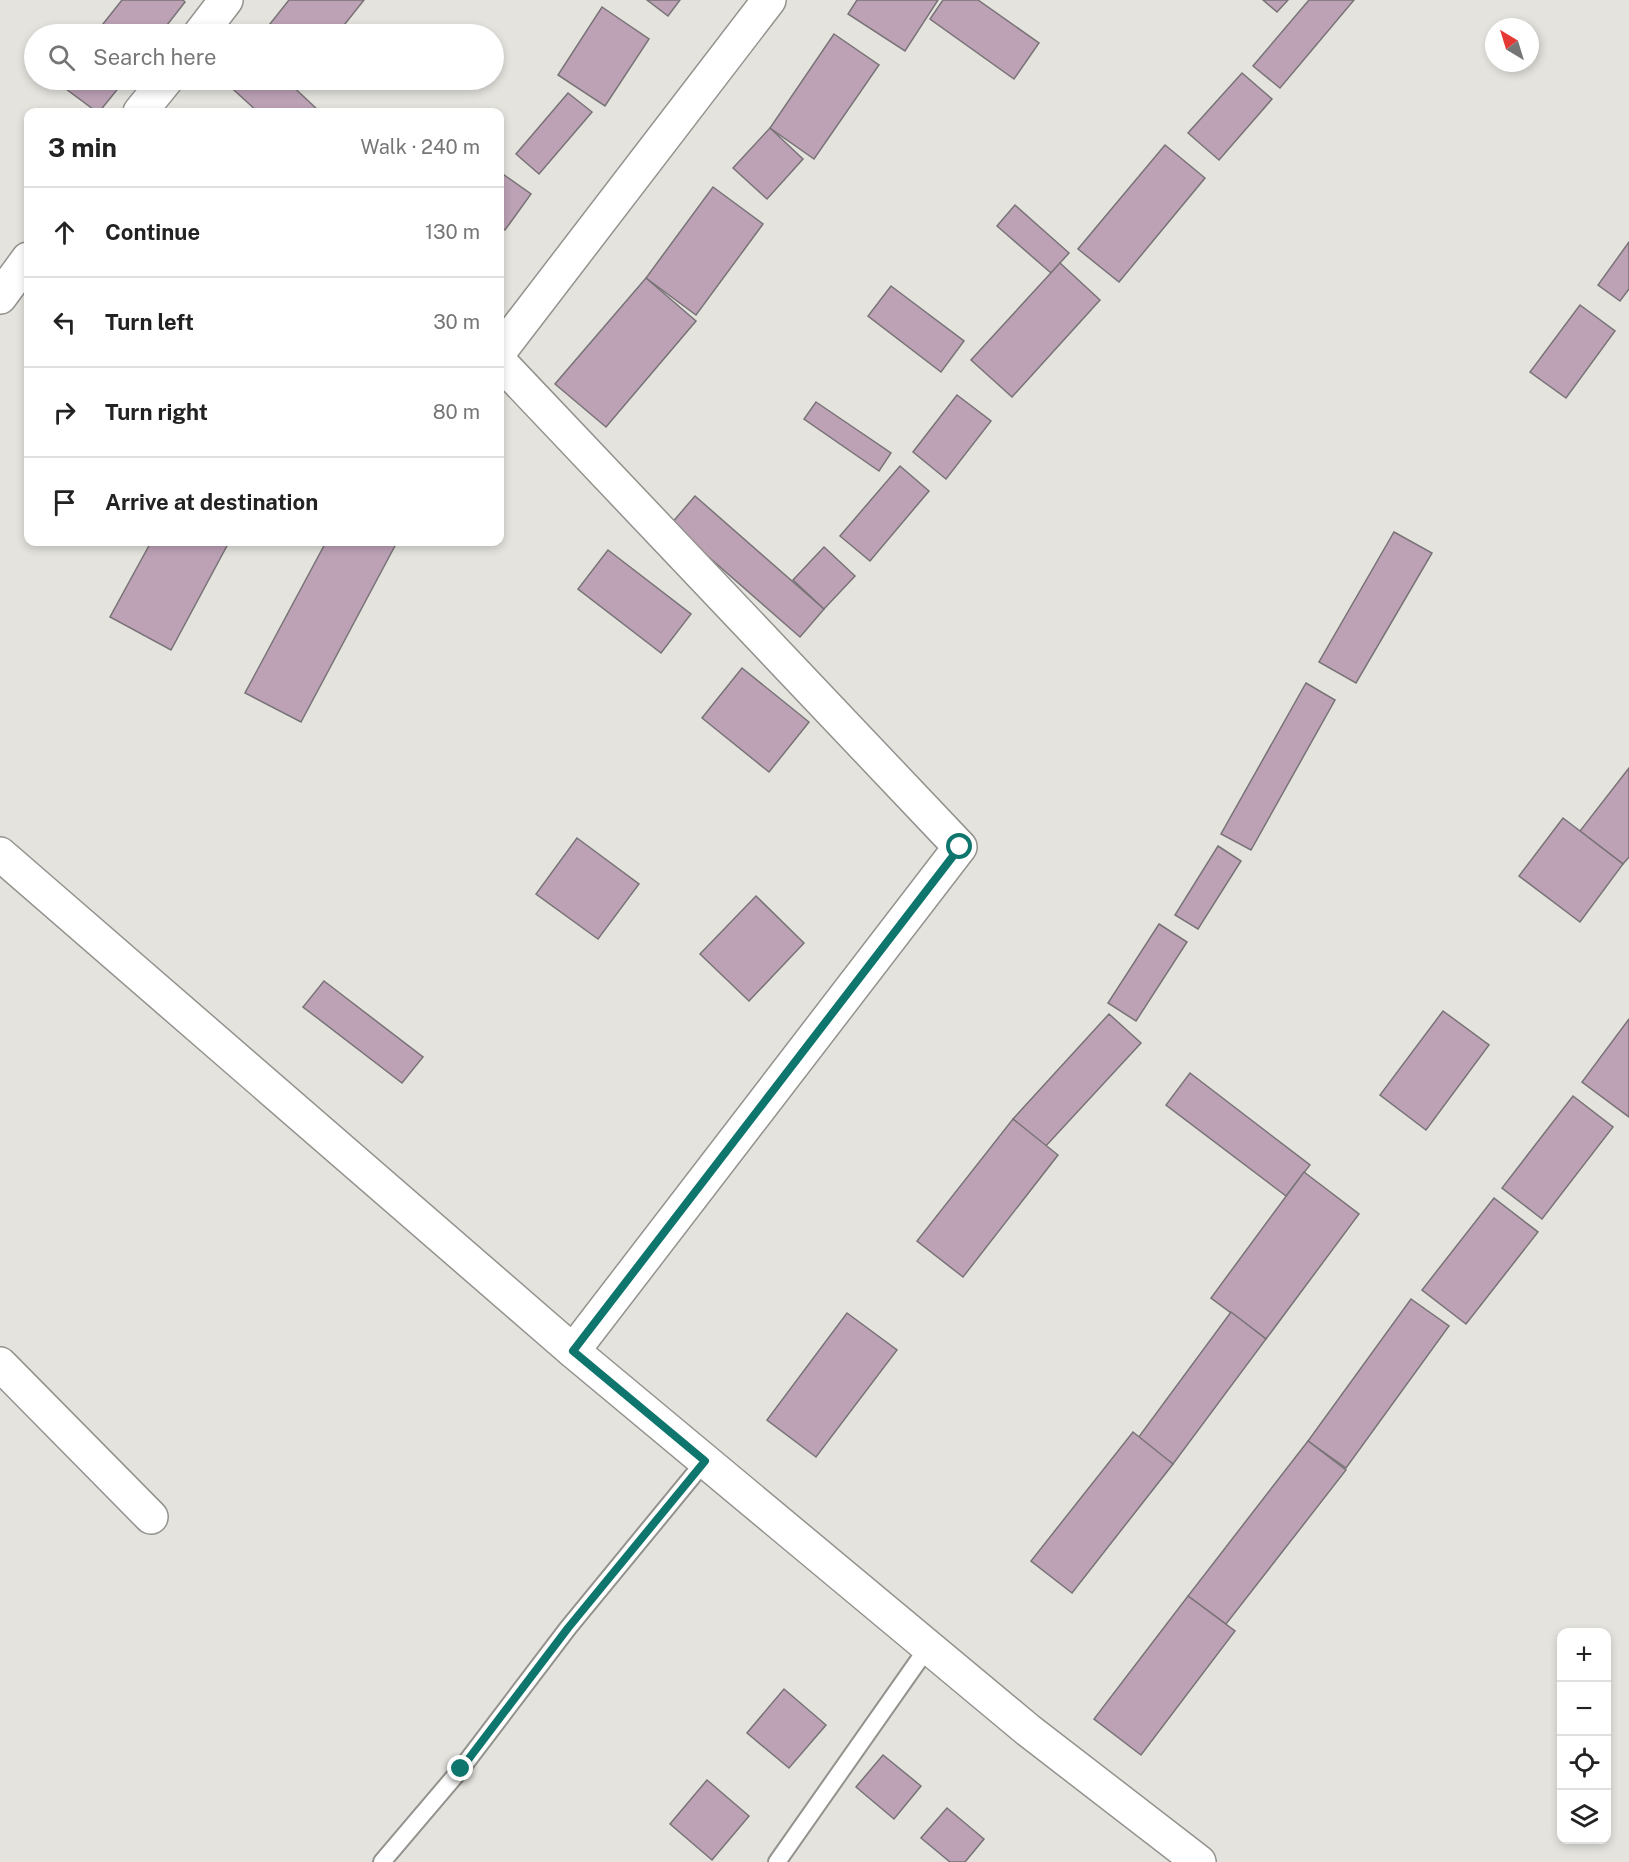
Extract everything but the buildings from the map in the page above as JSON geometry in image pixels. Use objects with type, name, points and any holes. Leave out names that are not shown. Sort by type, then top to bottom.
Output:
[{"type":"street","points":[[208,24],[226,0]]},
{"type":"street","points":[[504,346],[769,0]]},
{"type":"street","points":[[144,108],[158,90]]},
{"type":"street","points":[[0,297],[24,265]]},
{"type":"street","points":[[504,366],[960,847],[573,1351]]},
{"type":"street","points":[[0,854],[573,1351],[1028,1730],[1199,1862]]},
{"type":"street","points":[[0,1364],[152,1517]]},
{"type":"lane","points":[[382,1862],[461,1769],[568,1628],[705,1461]]},
{"type":"lane","points":[[777,1862],[928,1647]]},
{"type":"route","points":[[461,1769],[568,1628],[705,1461],[573,1351],[960,847]]}]
